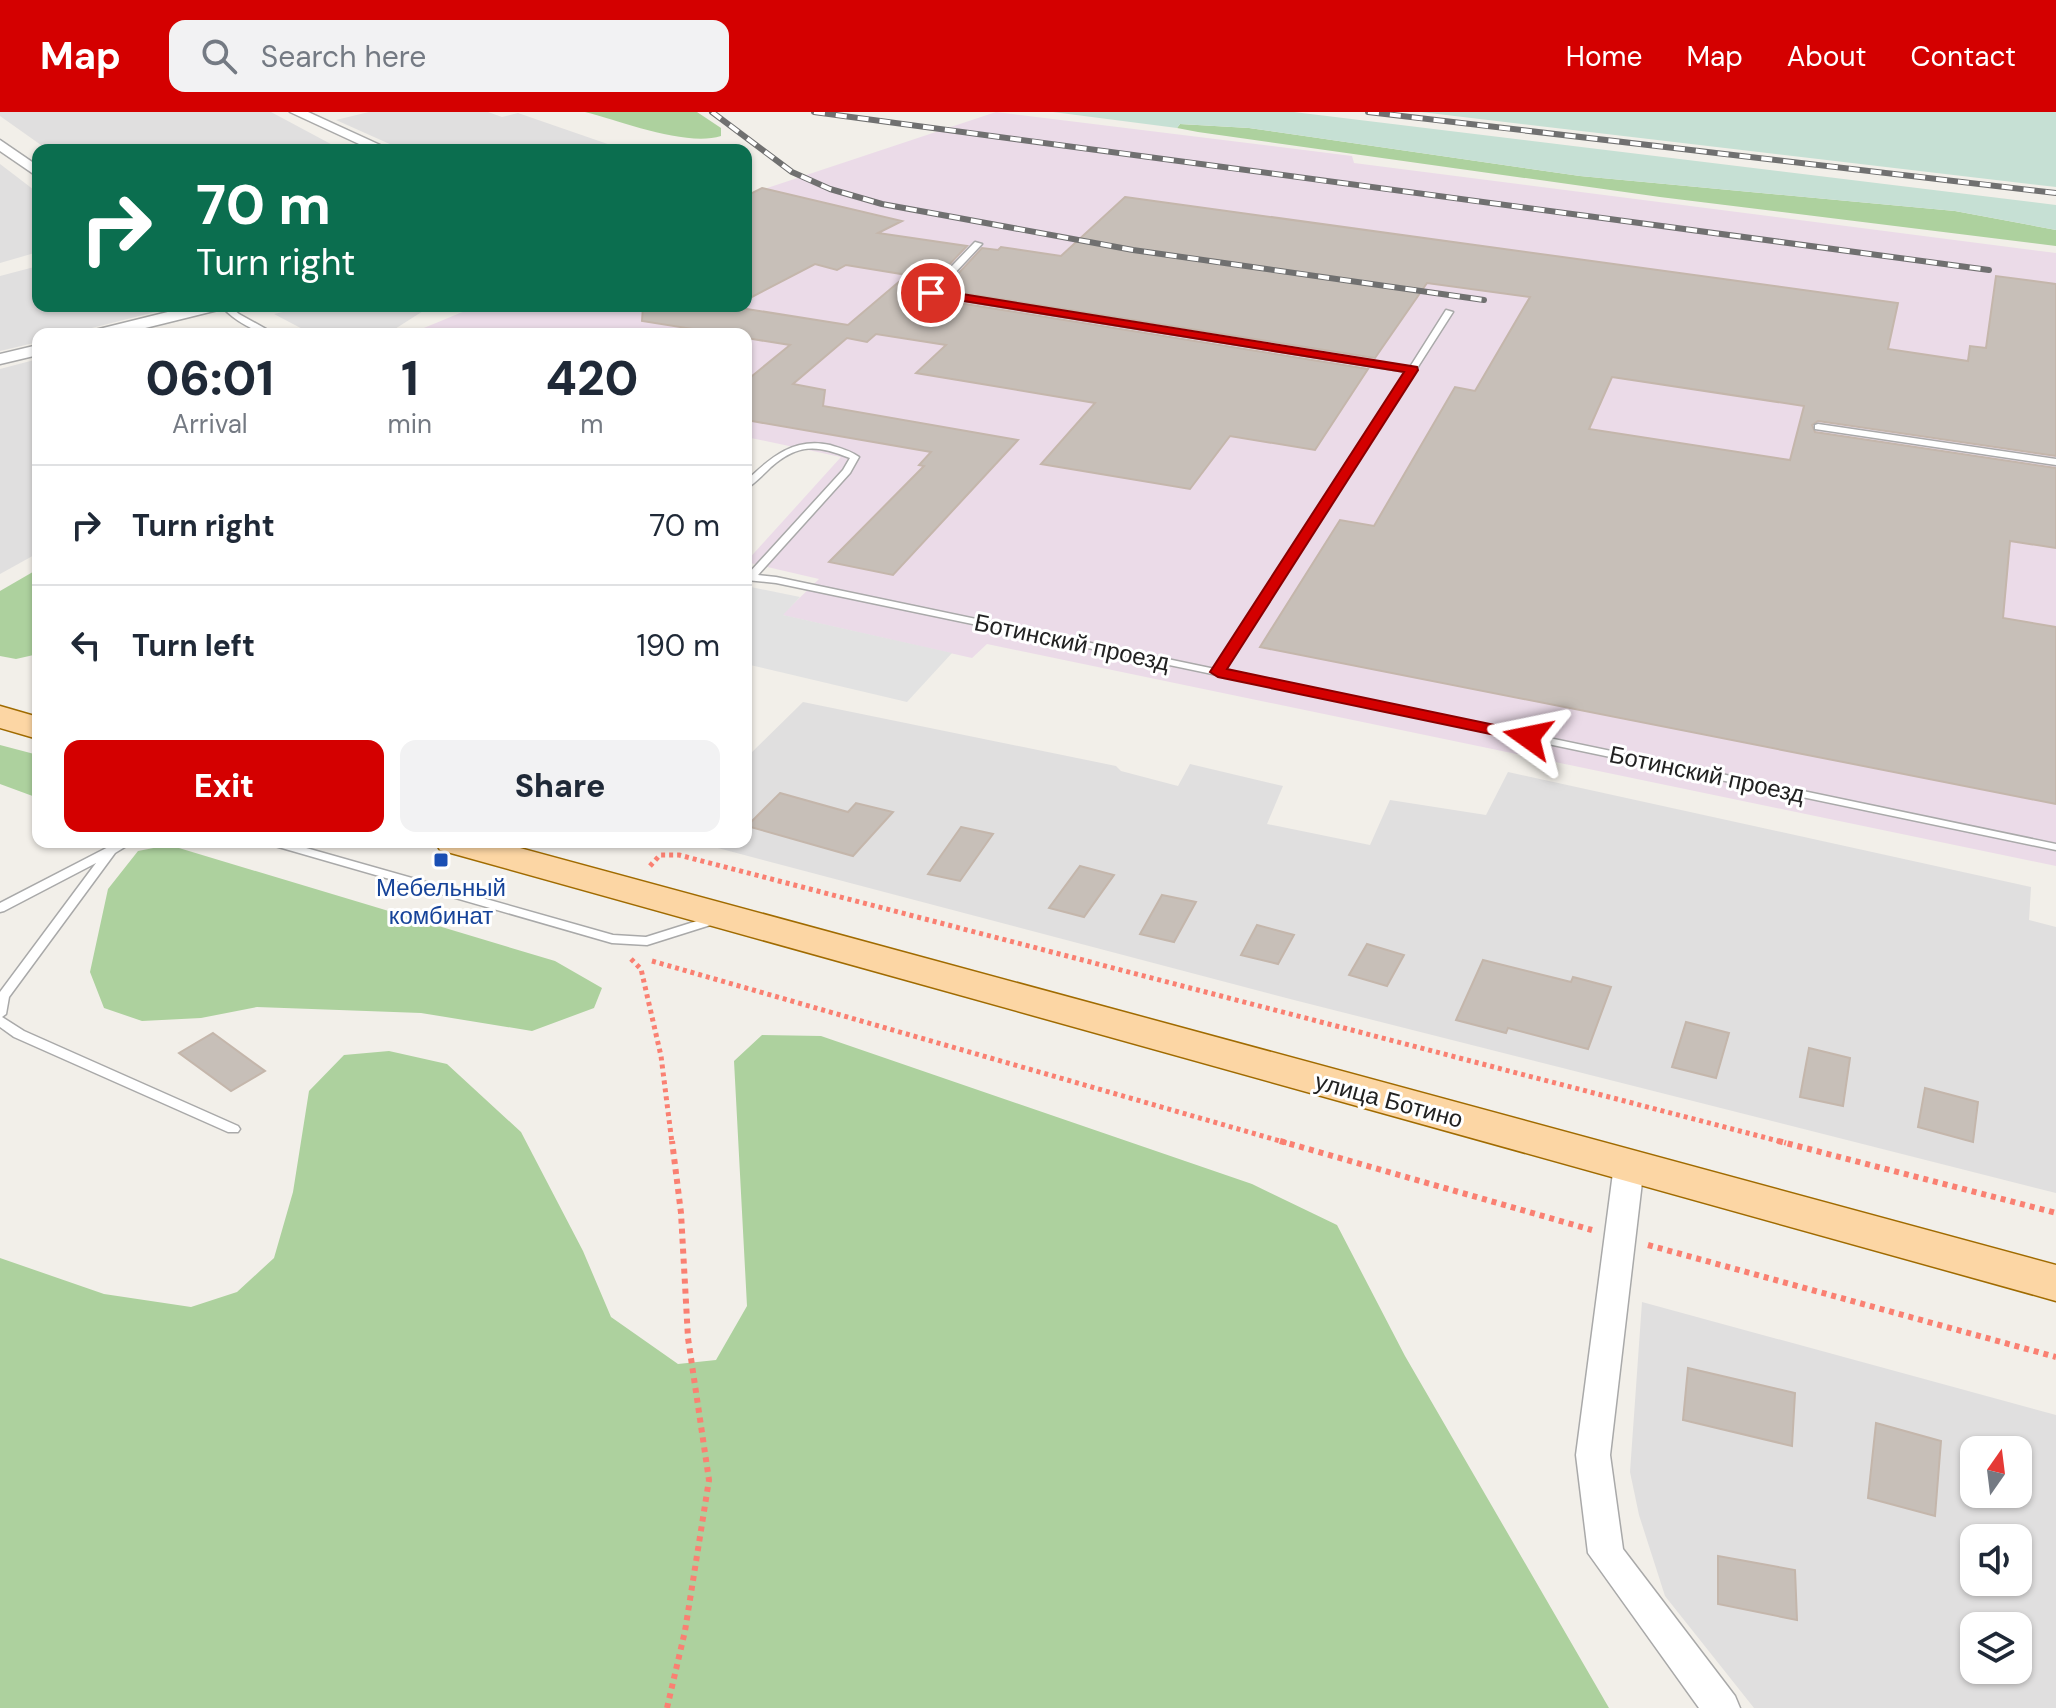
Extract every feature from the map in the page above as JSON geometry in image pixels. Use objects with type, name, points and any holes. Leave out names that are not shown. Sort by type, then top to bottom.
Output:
[{"type":"main road","points":[[0,717],[32,726]]},
{"type":"main road","name":"улица Ботино","points":[[476,848],[2056,1283]]},
{"type":"street","points":[[297,112],[370,144]]},
{"type":"street","points":[[0,144],[32,168]]},
{"type":"street","points":[[125,328],[188,312]]},
{"type":"street","points":[[0,359],[32,351]]},
{"type":"street","points":[[1629,1165],[1593,1455],[1606,1553],[1721,1708]]},
{"type":"lane","points":[[978,244],[931,293],[1412,370]]},
{"type":"lane","points":[[232,312],[259,328]]},
{"type":"lane","points":[[1218,672],[1449,312]]},
{"type":"lane","points":[[1818,427],[2056,462]]},
{"type":"lane","points":[[752,480],[777,457],[797,444],[838,449],[855,457],[847,471],[752,573]]},
{"type":"lane","name":"Ботинский проезд","points":[[752,578],[2056,847]]},
{"type":"lane","points":[[0,908],[115,848]]},
{"type":"lane","points":[[293,848],[612,939],[647,941],[722,917]]},
{"type":"lane","points":[[0,1014],[3,997],[111,850]]},
{"type":"lane","points":[[0,1021],[19,1034],[233,1129]]},
{"type":"path","points":[[625,888],[660,855],[679,855],[2056,1213]]},
{"type":"path","points":[[612,939],[655,962],[1620,1238],[2056,1357]]},
{"type":"path","points":[[612,939],[641,969],[661,1056],[681,1213],[688,1338],[709,1480],[685,1631],[667,1708]]},
{"type":"shaded area","points":[[0,112],[271,112],[331,144],[40,144],[0,116]]},
{"type":"shaded area","points":[[369,112],[488,112],[502,117],[518,113],[608,144],[390,144],[336,120]]},
{"type":"shaded area","points":[[996,112],[1352,156],[1354,163],[2056,253],[2056,866],[987,644],[972,658],[782,615],[819,579],[752,563],[752,555],[841,457],[752,438],[752,328],[424,328],[462,312],[752,312],[752,193]]},
{"type":"shaded area","points":[[0,164],[32,188],[32,254],[0,263]]},
{"type":"shaded area","points":[[32,268],[32,312],[155,312],[92,328],[32,328],[32,343],[0,351],[0,276]]},
{"type":"shaded area","points":[[422,312],[396,328],[301,328],[274,314]]},
{"type":"shaded area","points":[[32,361],[32,556],[0,574],[0,369]]},
{"type":"shaded area","points":[[752,587],[800,597],[783,615],[952,653],[907,702],[752,665]]},
{"type":"shaded area","points":[[803,702],[1116,766],[1121,771],[1178,786],[1190,764],[1283,786],[1267,824],[1370,845],[1390,800],[1486,815],[1508,772],[2031,887],[2029,920],[2056,927],[2056,1193],[1294,1000],[718,848],[752,848],[752,752]]},
{"type":"shaded area","points":[[1642,1302],[2056,1415],[2056,1708],[1754,1708],[1665,1596],[1639,1515],[1630,1472]]},
{"type":"green space","points":[[585,112],[697,112],[721,128],[721,136],[672,136]]},
{"type":"green space","points":[[1053,112],[1294,112],[2056,205],[2056,230],[1955,211],[1580,176],[1249,128],[1180,124],[1177,128]]},
{"type":"green space","points":[[1421,112],[2056,112],[2056,187]]},
{"type":"green space","points":[[1180,124],[1249,128],[1580,176],[1955,211],[2056,230],[2056,246],[1660,197],[1198,132],[1177,128]]},
{"type":"green space","points":[[32,572],[32,655],[16,659],[0,656],[0,591]]},
{"type":"green space","points":[[0,745],[32,753],[32,796],[0,784]]},
{"type":"green space","points":[[179,848],[555,961],[602,988],[594,1008],[532,1031],[421,1013],[257,1007],[201,1018],[142,1021],[104,1008],[90,972],[108,889],[138,851]]},
{"type":"green space","points":[[762,1035],[821,1036],[1252,1184],[1337,1225],[1405,1356],[1609,1708],[0,1708],[0,1258],[104,1294],[191,1307],[237,1292],[274,1258],[293,1192],[309,1091],[344,1055],[389,1051],[447,1064],[521,1132],[583,1251],[611,1317],[678,1364],[716,1360],[747,1306],[734,1061]]},
{"type":"building","points":[[762,188],[902,221],[878,233],[967,246],[926,289],[928,298],[1368,369],[1315,450],[1230,436],[1190,489],[1041,464],[1095,403],[916,373],[946,345],[876,334],[867,342],[847,338],[793,384],[825,390],[823,406],[1018,440],[893,575],[829,562],[924,466],[919,465],[931,452],[752,421],[752,376],[790,345],[752,339],[752,328],[686,328],[642,321],[643,312],[752,310],[848,325],[907,275],[846,265],[837,270],[815,264],[752,297],[752,193]]},
{"type":"building","points":[[1125,197],[1898,303],[1888,349],[1968,361],[1970,346],[1986,348],[1996,276],[2056,284],[2056,456],[1818,421],[1812,425],[1815,432],[2056,468],[2056,548],[2010,541],[2003,618],[2056,627],[2056,804],[1260,647],[1340,520],[1374,526],[1455,387],[1475,391],[1530,297],[1427,283],[1375,358],[943,290],[982,248],[998,250],[1001,247],[1061,256]],"holes":[[[1612,377],[1804,406],[1790,460],[1589,429]]]},
{"type":"building","points":[[780,793],[848,812],[856,803],[893,812],[853,856],[752,827],[752,821]]},
{"type":"building","points":[[961,827],[993,834],[960,881],[928,874]]},
{"type":"building","points":[[1080,866],[1114,875],[1084,917],[1049,908]]},
{"type":"building","points":[[1162,895],[1196,902],[1174,942],[1140,934]]},
{"type":"building","points":[[1257,925],[1294,935],[1278,964],[1241,955]]},
{"type":"building","points":[[1367,944],[1404,955],[1387,986],[1349,975]]},
{"type":"building","points":[[1483,960],[1571,982],[1573,977],[1611,987],[1588,1049],[1508,1028],[1506,1033],[1456,1020]]},
{"type":"building","points":[[1686,1022],[1729,1033],[1716,1078],[1672,1067]]},
{"type":"building","points":[[213,1033],[265,1071],[231,1091],[179,1053]]},
{"type":"building","points":[[1809,1048],[1850,1058],[1843,1106],[1800,1097]]},
{"type":"building","points":[[1925,1088],[1978,1102],[1973,1142],[1918,1127]]},
{"type":"building","points":[[1688,1368],[1795,1393],[1792,1446],[1683,1420]]},
{"type":"building","points":[[1876,1423],[1941,1441],[1935,1516],[1868,1498]]},
{"type":"building","points":[[1718,1556],[1795,1570],[1797,1620],[1718,1604]]},
{"type":"railway","points":[[712,112],[792,172],[830,189],[882,204],[1133,250],[1484,300]]},
{"type":"railway","points":[[814,112],[1989,270]]},
{"type":"railway","points":[[1368,112],[2056,193]]},
{"type":"place","name":"Мебельный комбинат","points":[[441,860]]},
{"type":"route","points":[[931,293],[1412,370],[1218,672],[1528,737]]}]
